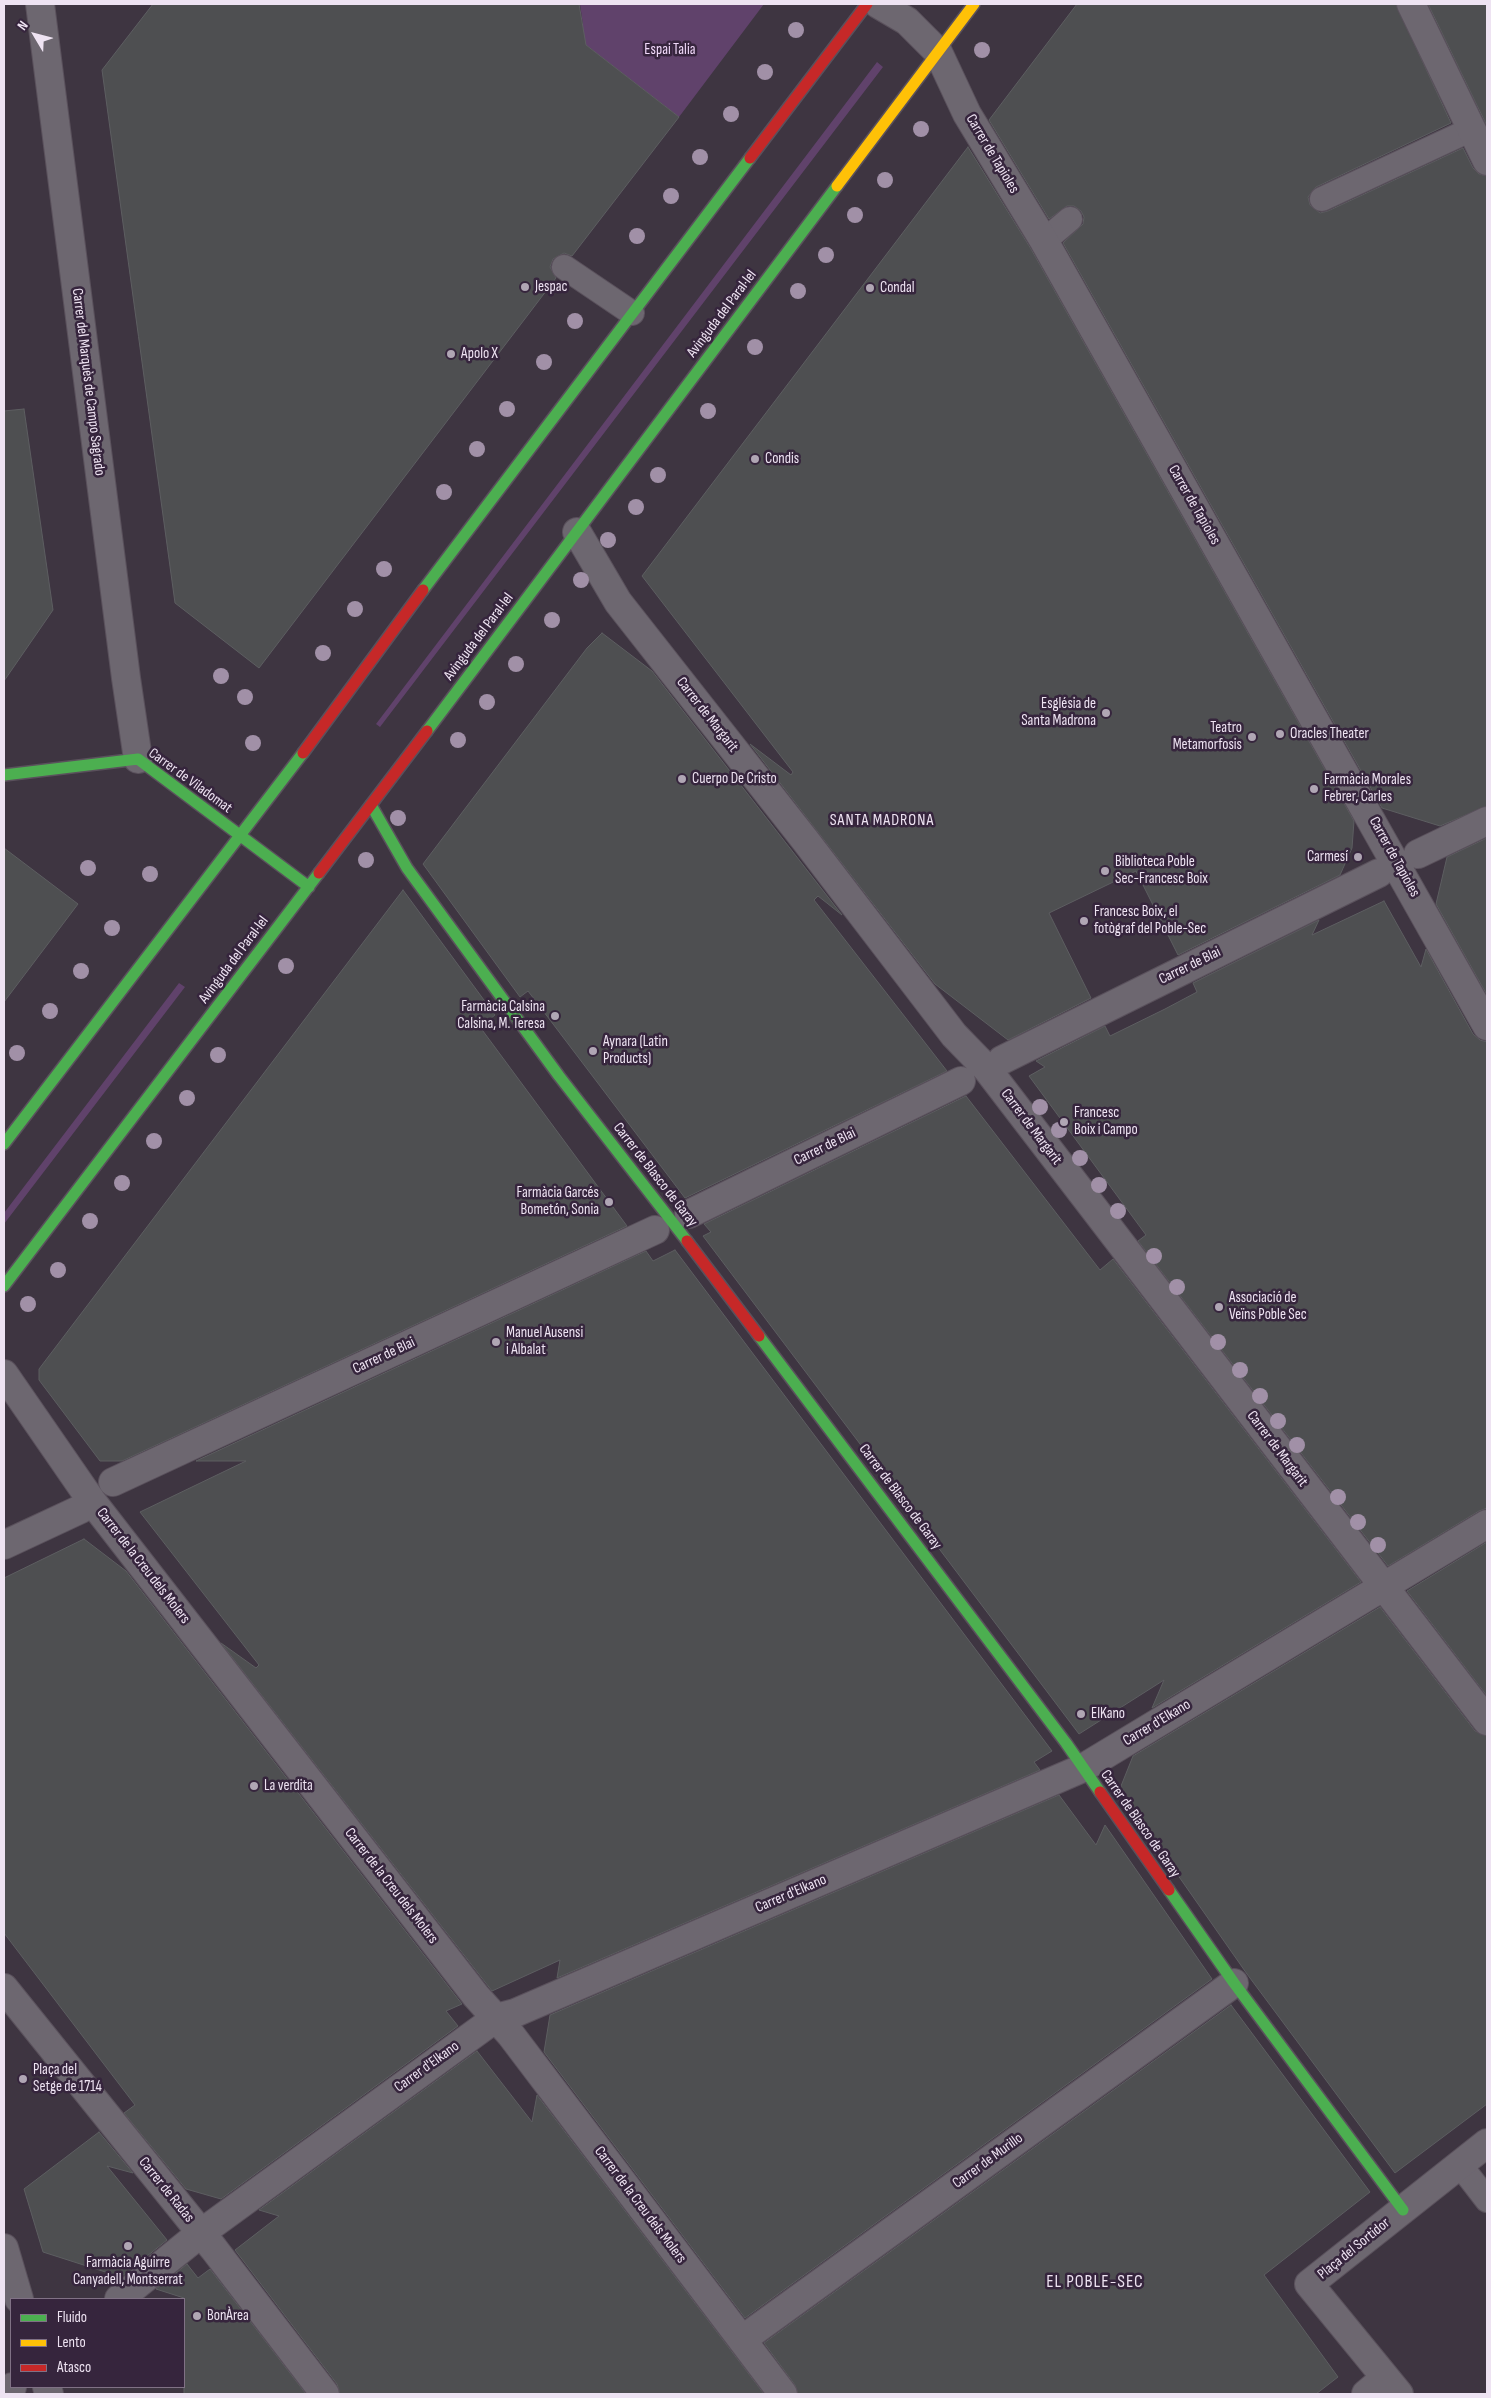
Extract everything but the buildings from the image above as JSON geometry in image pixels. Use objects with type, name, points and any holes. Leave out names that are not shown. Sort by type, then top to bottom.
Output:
[{"type":"main road","points":[[4,1144],[241,836],[632,313],[867,4]]},
{"type":"main road","name":"Avinguda del Paral·lel","points":[[4,1286],[309,887],[974,4]]},
{"type":"main road","name":"Carrer de Viladomat","points":[[4,775],[138,759],[309,887]]},
{"type":"main road","name":"Carrer de Blasco de Garay","points":[[371,805],[407,868],[548,1060],[699,1256],[1066,1743],[1234,1982],[1403,2210]]},
{"type":"street","name":"Carrer del Marquès de Campo Sagrado","points":[[40,4],[138,759]]},
{"type":"street","name":"Carrer de Tapioles","points":[[878,4],[907,21],[938,52],[968,114],[1044,241],[1368,810],[1487,1026]]},
{"type":"street","points":[[1412,4],[1487,161]]},
{"type":"street","name":"Carrer de Margarit","points":[[577,532],[618,602],[799,832],[954,1034],[987,1069],[1487,1722]]},
{"type":"street","points":[[1418,854],[1487,821]]},
{"type":"street","name":"Carrer de Blai","points":[[1002,1060],[1379,873]]},
{"type":"street","name":"Carrer de Blai","points":[[689,1214],[961,1082]]},
{"type":"street","name":"Carrer de Blai","points":[[113,1482],[655,1230]]},
{"type":"street","name":"Carrer de la Creu dels Molers","points":[[4,1374],[72,1474],[107,1521],[476,1996],[496,2018],[743,2339],[783,2394]]},
{"type":"street","points":[[4,1544],[81,1509]]},
{"type":"street","name":"Carrer d'Elkano","points":[[120,2298],[201,2233],[496,2018],[524,2009],[1083,1768],[1364,1601],[1383,1587],[1487,1524]]},
{"type":"street","name":"Carrer de Murillo","points":[[743,2339],[1234,1982]]},
{"type":"street","name":"Carrer de Radas","points":[[4,1988],[201,2233],[325,2394]]},
{"type":"street","name":"Plaça del Sortidor","points":[[1383,2389],[1309,2284],[1487,2143]]},
{"type":"street","points":[[4,2248],[19,2298]]},
{"type":"lane","points":[[1322,199],[1472,129]]},
{"type":"lane","points":[[1044,241],[1070,219]]},
{"type":"lane","points":[[564,267],[632,313]]},
{"type":"lane","points":[[1460,2165],[1487,2200]]},
{"type":"green space","name":"Espai Talia","points":[[580,4],[764,4],[679,117],[564,28],[583,25]]},
{"type":"green space","points":[[877,62],[883,67],[380,727],[376,724]]},
{"type":"green space","points":[[179,983],[185,987],[4,1224],[4,1213]]},
{"type":"traffic: fast","points":[[423,590],[750,158]]},
{"type":"traffic: fast","points":[[427,731],[837,186]]},
{"type":"traffic: fast","points":[[4,1144],[303,753]]},
{"type":"traffic: fast","points":[[4,775],[138,759],[309,887]]},
{"type":"traffic: fast","points":[[371,805],[407,868],[559,1076],[687,1241]]},
{"type":"traffic: fast","points":[[4,1286],[319,873]]},
{"type":"traffic: fast","points":[[759,1336],[1066,1743],[1100,1792]]},
{"type":"traffic: fast","points":[[1169,1890],[1234,1983],[1403,2210]]},
{"type":"traffic: slow","points":[[837,186],[974,4]]},
{"type":"traffic: jam","points":[[750,158],[867,4]]},
{"type":"traffic: jam","points":[[303,753],[423,590]]},
{"type":"traffic: jam","points":[[319,873],[427,731]]},
{"type":"traffic: jam","points":[[687,1241],[759,1336]]},
{"type":"traffic: jam","points":[[1100,1792],[1169,1890]]},
{"type":"place","name":"Jespac","points":[[525,287]]},
{"type":"place","name":"Condal","points":[[870,288]]},
{"type":"place","name":"Apolo X","points":[[451,354]]},
{"type":"place","name":"Condis","points":[[755,459]]},
{"type":"place","name":"Església de Santa Madrona","points":[[1106,713]]},
{"type":"place","name":"Oracles Theater","points":[[1280,734]]},
{"type":"place","name":"Teatro Metamorfosis","points":[[1252,737]]},
{"type":"place","name":"Cuerpo De Cristo","points":[[682,779]]},
{"type":"place","name":"Farmàcia Morales Febrer, Carles","points":[[1314,789]]},
{"type":"place","name":"Carmesí","points":[[1358,857]]},
{"type":"place","name":"Biblioteca Poble Sec-Francesc Boix","points":[[1105,871]]},
{"type":"place","name":"Francesc Boix, el fotògraf del Poble-Sec","points":[[1084,921]]},
{"type":"place","name":"Farmàcia Calsina Calsina, M. Teresa","points":[[555,1016]]},
{"type":"place","name":"Aynara (Latin Products)","points":[[593,1051]]},
{"type":"place","name":"Francesc Boix i Campo","points":[[1064,1122]]},
{"type":"place","name":"Farmàcia Garcés Bometón, Sonia","points":[[609,1202]]},
{"type":"place","name":"Associació de Veïns Poble Sec","points":[[1219,1307]]},
{"type":"place","name":"Manuel Ausensi i Albalat","points":[[496,1342]]},
{"type":"place","name":"ElKano","points":[[1081,1714]]},
{"type":"place","name":"La verdita","points":[[254,1786]]},
{"type":"place","name":"Plaça del Setge de 1714","points":[[23,2079]]},
{"type":"place","name":"Farmàcia Aguirre Canyadell, Montserrat","points":[[128,2246]]},
{"type":"place","name":"BonÀrea","points":[[197,2316]]},
{"type":"district","name":"SANTA MADRONA","points":[[882,821]]},
{"type":"district","name":"EL POBLE-SEC","points":[[1095,2282]]}]
